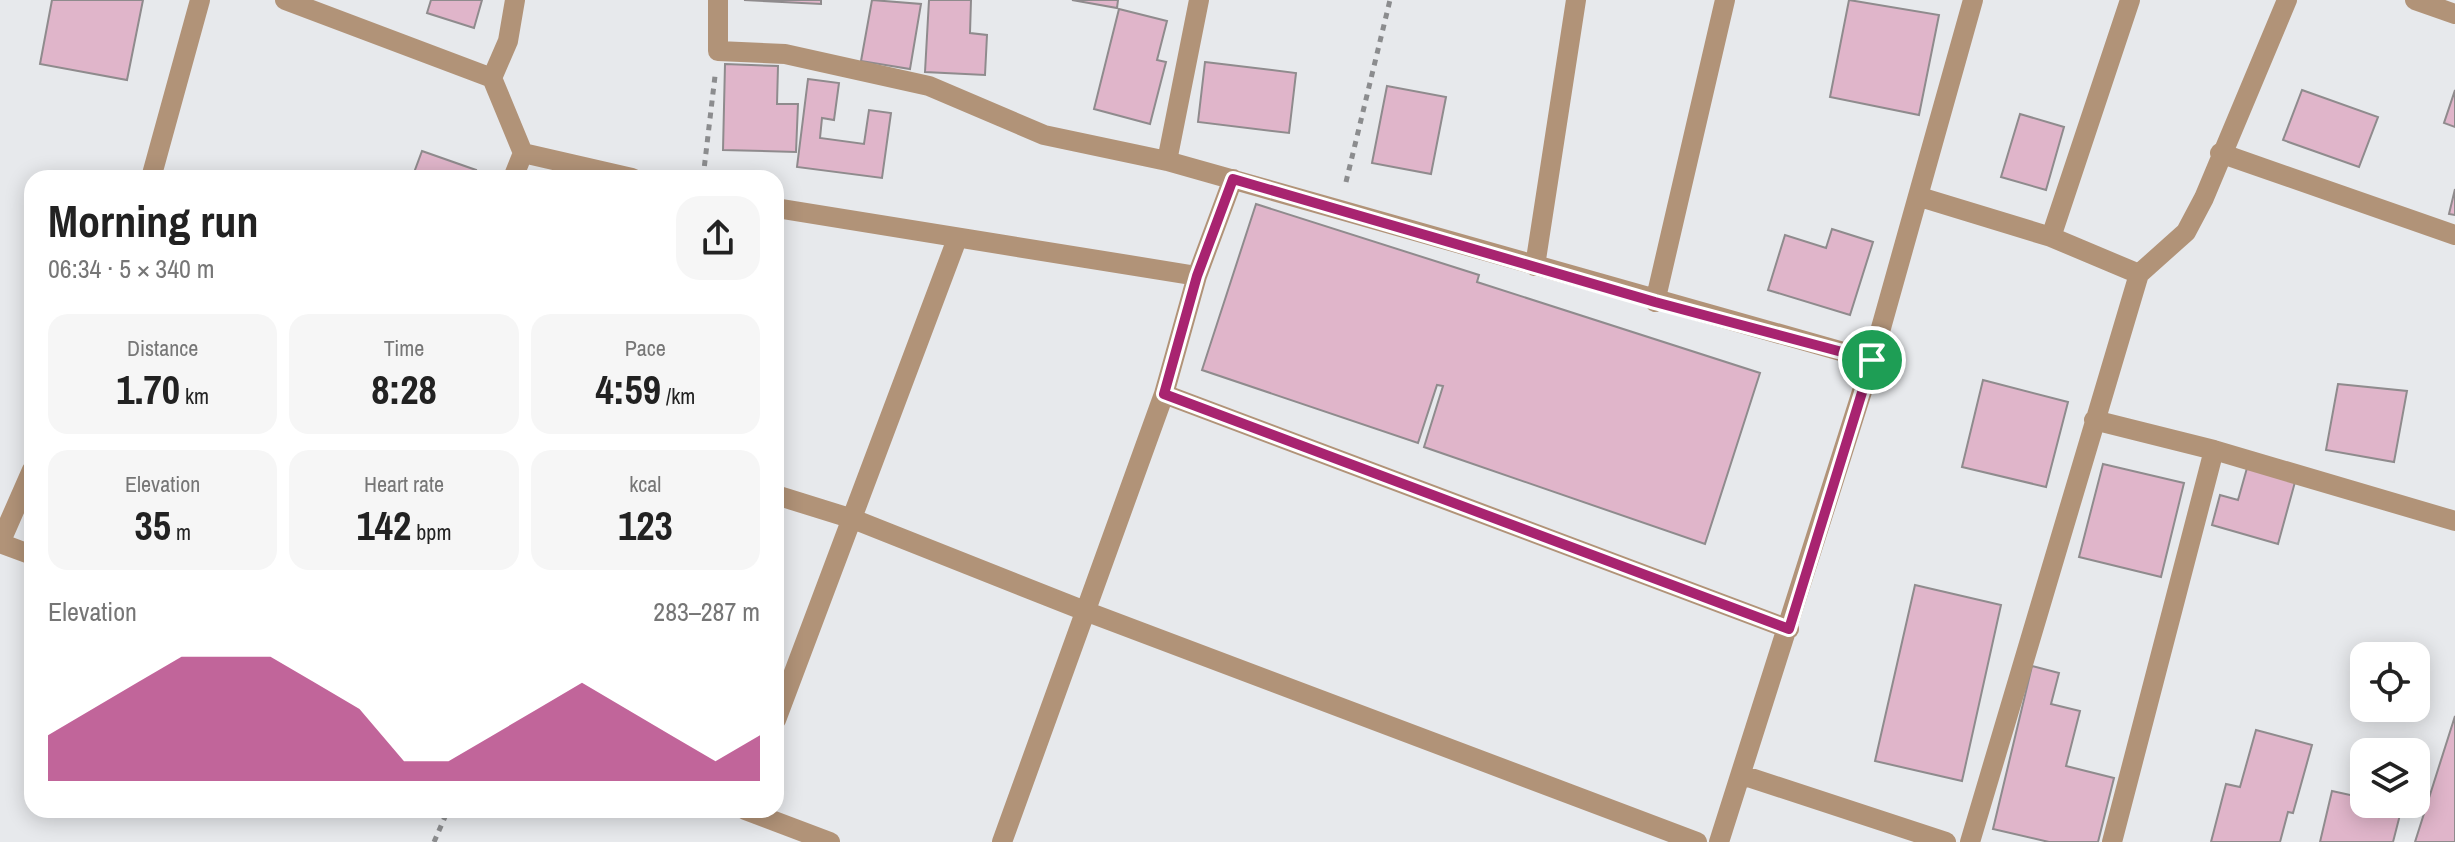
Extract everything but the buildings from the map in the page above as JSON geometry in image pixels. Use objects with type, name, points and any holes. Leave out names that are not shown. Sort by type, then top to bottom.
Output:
[{"type":"street","points":[[153,170],[200,0]]},
{"type":"street","points":[[285,0],[492,78]]},
{"type":"street","points":[[515,0],[508,41],[492,78],[523,153],[516,170]]},
{"type":"street","points":[[718,0],[718,51],[785,54],[929,86],[1044,135],[1167,161],[1655,302],[1872,360]]},
{"type":"street","points":[[1167,161],[1199,0]]},
{"type":"street","points":[[1535,266],[1576,0]]},
{"type":"street","points":[[1655,302],[1725,0]]},
{"type":"street","points":[[1719,842],[1872,360],[1973,0]]},
{"type":"street","points":[[2051,237],[2130,0]]},
{"type":"street","points":[[1970,842],[2139,274],[2186,232],[2204,198],[2220,153],[2287,0]]},
{"type":"street","points":[[2415,0],[2455,14]]},
{"type":"street","points":[[523,153],[597,170]]},
{"type":"street","points":[[2220,153],[2455,235]]},
{"type":"street","points":[[1002,842],[1164,394],[1197,276],[1233,179]]},
{"type":"street","points":[[1920,197],[2051,237],[2139,274]]},
{"type":"street","points":[[784,209],[1197,276]]},
{"type":"street","points":[[784,699],[957,239]]},
{"type":"street","points":[[1164,394],[1789,629]]},
{"type":"street","points":[[2094,420],[2214,450],[2455,521]]},
{"type":"street","points":[[2112,842],[2214,450]]},
{"type":"street","points":[[24,488],[0,543],[24,552]]},
{"type":"street","points":[[784,497],[853,519],[1085,611],[1697,842]]},
{"type":"street","points":[[1742,775],[1946,842]]},
{"type":"street","points":[[766,818],[830,842]]},
{"type":"path","points":[[1339,210],[1390,0]]},
{"type":"path","points":[[704,170],[718,51]]},
{"type":"path","points":[[434,842],[444,818]]},
{"type":"route","points":[[1233,179],[1655,302],[1872,360],[1789,629],[1164,394],[1197,276],[1233,179]]}]
